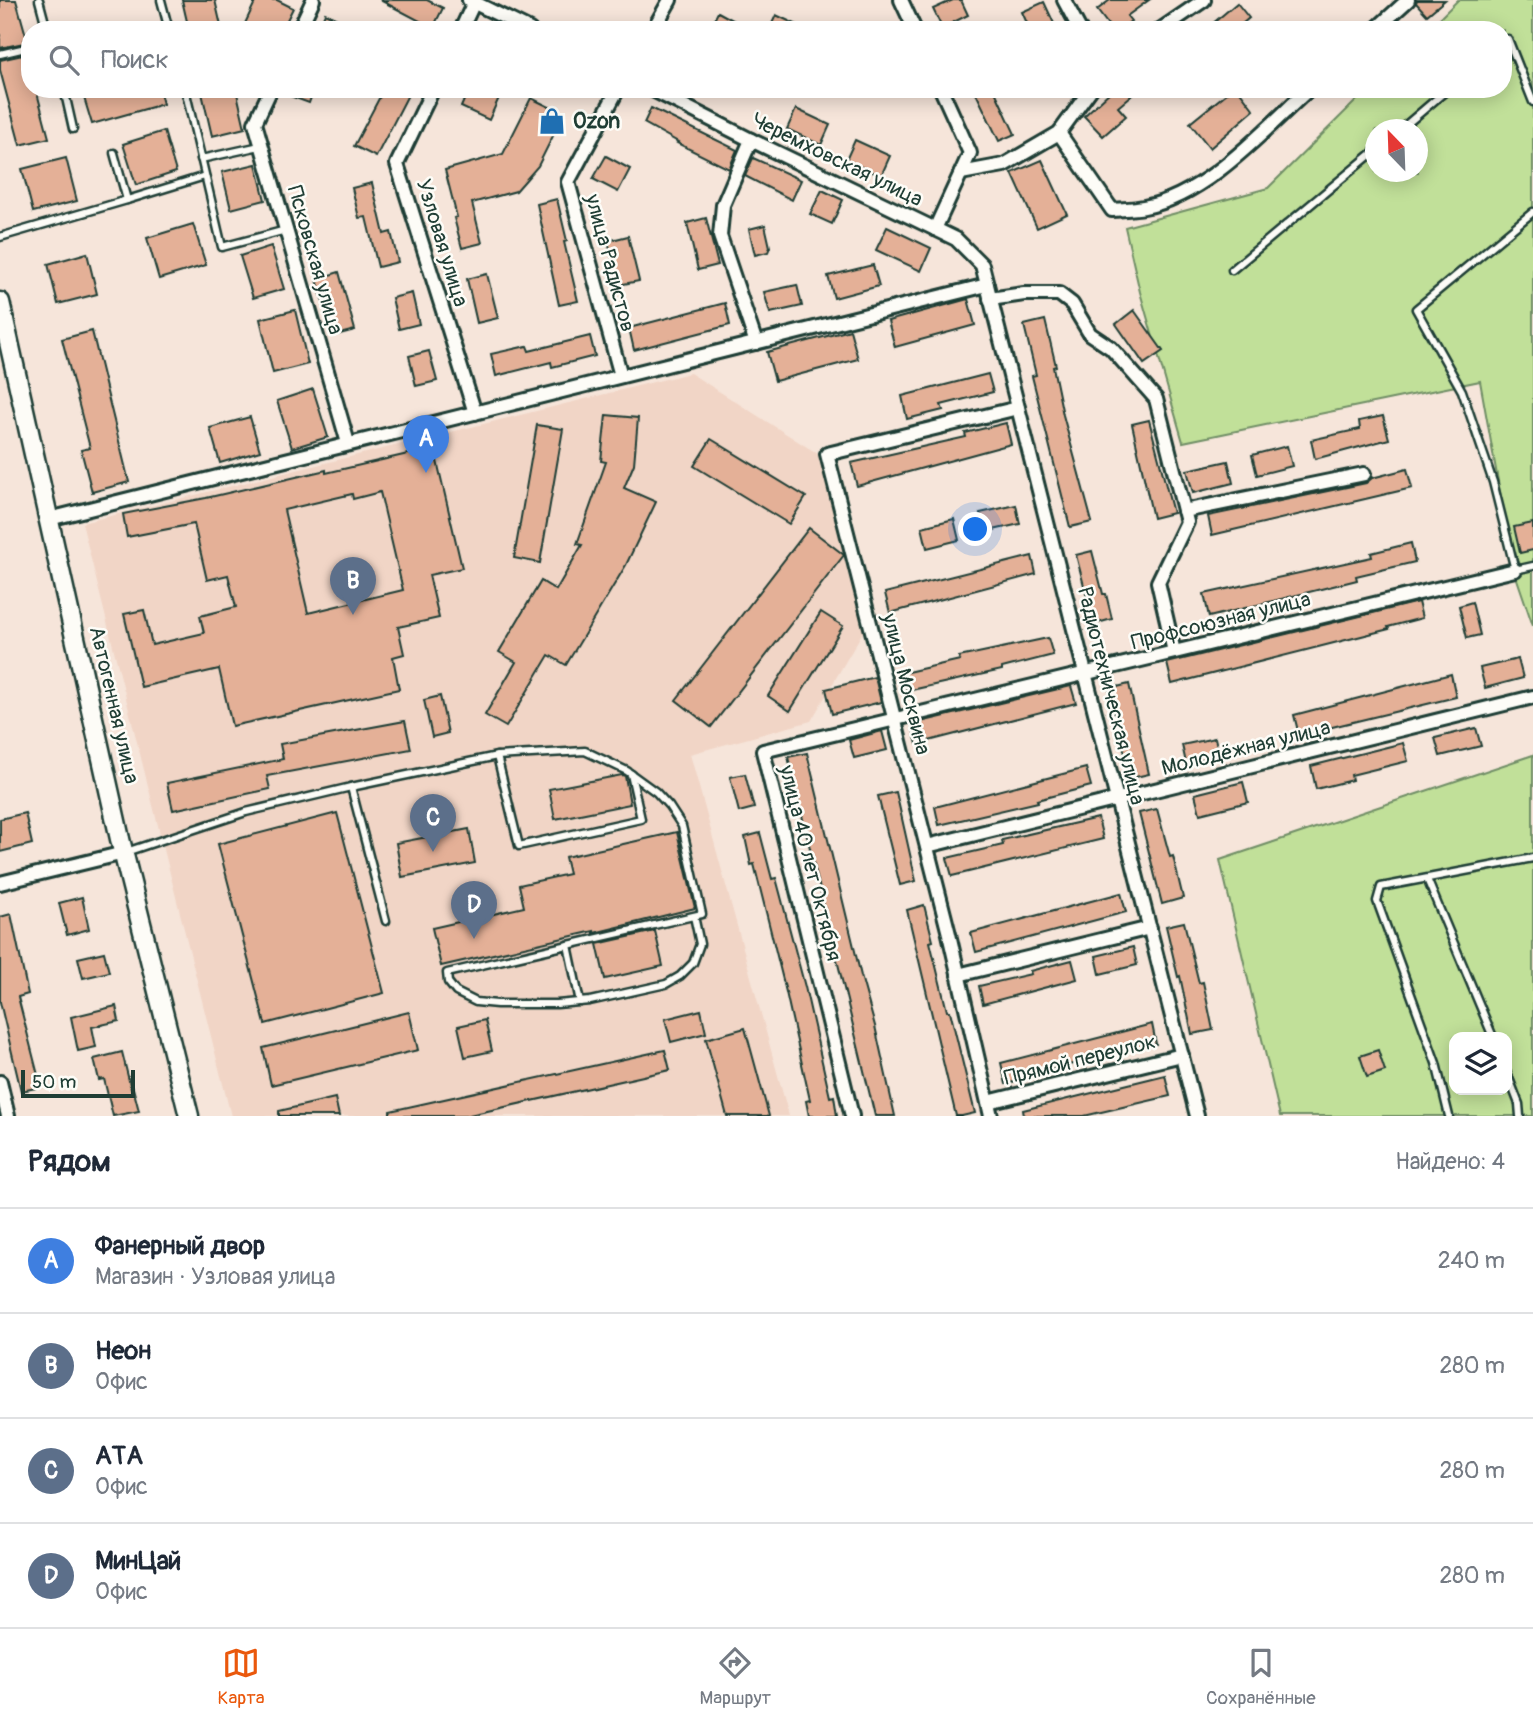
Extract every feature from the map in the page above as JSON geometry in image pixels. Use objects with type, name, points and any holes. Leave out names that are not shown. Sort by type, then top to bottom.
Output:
[{"type":"street","points":[[303,21],[313,0]]},
{"type":"street","points":[[658,21],[670,0]]},
{"type":"street","points":[[901,0],[911,21]]},
{"type":"street","points":[[1064,0],[1075,21]]},
{"type":"street","points":[[1174,21],[1205,0]]},
{"type":"street","points":[[1385,21],[1408,0]]},
{"type":"street","points":[[465,21],[473,1],[512,21]]},
{"type":"street","name":"Псковская улица","points":[[267,98],[255,124],[260,146],[348,443]]},
{"type":"street","name":"Узловая улица","points":[[429,98],[397,164],[475,413]]},
{"type":"street","name":"улица Радистов","points":[[613,98],[568,182],[621,376]]},
{"type":"street","name":"Черемховская улица","points":[[669,98],[956,239],[982,265],[987,285]]},
{"type":"street","points":[[935,229],[970,153],[945,98]]},
{"type":"street","points":[[961,173],[1004,165],[1059,133],[1084,98]]},
{"type":"street","points":[[1059,133],[1112,210],[1146,207],[1182,194],[1212,177],[1299,98]]},
{"type":"street","points":[[751,140],[723,205],[720,236],[756,342]]},
{"type":"street","points":[[49,519],[987,285]]},
{"type":"street","name":"Радиотехническая улица","points":[[987,285],[1197,1116]]},
{"type":"street","points":[[990,299],[1024,293],[1059,294],[1072,304],[1090,334],[1111,348],[1156,399],[1187,522],[1157,582],[1174,652]]},
{"type":"street","name":"Автогенная улица","points":[[0,302],[124,853],[189,1116]]},
{"type":"street","name":"улица Москвина","points":[[991,1116],[896,719],[827,454],[1018,408]]},
{"type":"street","points":[[1184,511],[1364,474]]},
{"type":"street","name":"Профсоюзная улица","points":[[896,719],[1514,570]]},
{"type":"street","name":"Молодёжная улица","points":[[927,846],[1533,697]]},
{"type":"street","name":"улица 40 лет Октября","points":[[852,1116],[764,751],[896,719]]},
{"type":"street","points":[[0,883],[124,853]]},
{"type":"street","points":[[958,975],[1150,928]]},
{"type":"street","name":"Прямой переулок","points":[[988,1102],[1182,1055]]},
{"type":"street","points":[[0,1082],[8,1116]]},
{"type":"lane","points":[[39,0],[45,21]]},
{"type":"lane","points":[[161,0],[167,21]]},
{"type":"lane","points":[[0,54],[21,49]]},
{"type":"lane","points":[[1512,49],[1533,102]]},
{"type":"lane","points":[[66,98],[73,129]]},
{"type":"lane","points":[[187,98],[222,247],[286,230]]},
{"type":"lane","points":[[1413,119],[1437,98]]},
{"type":"lane","points":[[201,159],[260,146]]},
{"type":"lane","points":[[114,153],[127,200]]},
{"type":"lane","points":[[1232,270],[1365,159]]},
{"type":"lane","points":[[0,237],[205,176]]},
{"type":"lane","points":[[1533,212],[1416,309],[1462,391],[1493,482],[1514,570],[1533,566]]},
{"type":"lane","points":[[124,853],[246,812],[351,787],[497,756],[585,751],[631,774],[656,792],[669,806],[682,826],[702,914],[447,972],[448,982],[456,992],[476,1002],[508,1004],[580,1002],[666,984],[680,976],[693,963],[700,944],[694,916]]},
{"type":"lane","points":[[497,756],[519,846],[641,819],[631,774]]},
{"type":"lane","points":[[351,787],[386,921]]},
{"type":"lane","points":[[1449,1116],[1436,1063],[1377,901],[1381,887],[1533,858]]},
{"type":"lane","points":[[1427,879],[1491,1032]]},
{"type":"lane","points":[[568,945],[580,1002]]},
{"type":"lane","points":[[1512,1086],[1519,1104],[1520,1116]]},
{"type":"shaded area","points":[[690,373],[826,459],[871,618],[811,721],[690,754],[789,1116],[231,1116],[82,523]]},
{"type":"green space","points":[[1458,0],[1533,0],[1533,626],[1514,570],[1480,381],[1183,442],[1140,292],[1125,227],[1268,188],[1359,98],[1512,98],[1512,21],[1437,21]]},
{"type":"green space","points":[[1533,755],[1533,1116],[1280,1116],[1220,860]]},
{"type":"building","points":[[0,0],[16,0],[22,21],[21,44],[0,48]]},
{"type":"building","points":[[182,0],[215,0],[220,21],[187,21]]},
{"type":"building","points":[[256,0],[277,0],[293,8],[286,21],[246,21]]},
{"type":"building","points":[[380,0],[427,0],[443,8],[436,21],[420,21]]},
{"type":"building","points":[[953,0],[961,0],[968,15],[956,21],[939,21],[933,9]]},
{"type":"building","points":[[1110,0],[1149,0],[1127,16],[1131,21],[1105,21],[1097,10]]},
{"type":"building","points":[[1417,0],[1445,0],[1427,15],[1416,3]]},
{"type":"building","points":[[1044,2],[1053,21],[1026,21],[1022,12]]},
{"type":"building","points":[[1237,3],[1249,18],[1246,21],[1216,21]]},
{"type":"building","points":[[718,12],[734,21],[714,21]]},
{"type":"building","points":[[325,13],[341,21],[321,21]]},
{"type":"building","points":[[776,15],[789,21],[773,21]]},
{"type":"building","points":[[21,55],[21,98],[38,98],[49,138],[20,145],[0,70],[0,60]]},
{"type":"building","points":[[84,98],[161,98],[163,104],[92,124]]},
{"type":"building","points":[[203,98],[238,98],[245,128],[212,136]]},
{"type":"building","points":[[295,98],[311,98],[309,103]]},
{"type":"building","points":[[379,98],[406,98],[376,157],[354,146]]},
{"type":"building","points":[[465,98],[499,98],[489,120],[461,107]]},
{"type":"building","points":[[531,98],[564,114],[538,166],[516,191],[472,203],[482,243],[462,248],[445,170],[503,154]]},
{"type":"building","points":[[978,98],[998,98],[1015,134],[999,141]]},
{"type":"building","points":[[1103,98],[1128,98],[1118,107],[1126,116],[1103,136],[1084,116]]},
{"type":"building","points":[[1221,98],[1245,98],[1254,110],[1210,148],[1190,123]]},
{"type":"building","points":[[651,108],[737,150],[729,169],[644,123]]},
{"type":"building","points":[[796,109],[830,125],[821,145],[787,129]]},
{"type":"building","points":[[164,131],[176,172],[136,185],[123,144]]},
{"type":"building","points":[[855,140],[890,156],[881,176],[846,160]]},
{"type":"building","points":[[606,156],[630,169],[618,192],[593,179]]},
{"type":"building","points":[[66,158],[77,201],[33,212],[22,169]]},
{"type":"building","points":[[753,158],[801,180],[792,200],[745,176]]},
{"type":"building","points":[[1042,160],[1067,214],[1037,228],[1012,173]]},
{"type":"building","points":[[256,164],[265,200],[231,209],[222,172]]},
{"type":"building","points":[[372,183],[384,234],[391,232],[398,262],[378,267],[366,217],[359,218],[352,188]]},
{"type":"building","points":[[822,190],[843,200],[832,224],[810,214]]},
{"type":"building","points":[[557,199],[578,301],[559,305],[537,204]]},
{"type":"building","points":[[706,218],[718,265],[698,270],[687,223]]},
{"type":"building","points":[[193,224],[206,265],[159,279],[147,238]]},
{"type":"building","points":[[765,225],[770,247],[768,252],[755,255],[749,229]]},
{"type":"building","points":[[887,227],[931,248],[921,271],[876,250]]},
{"type":"building","points":[[628,236],[639,281],[618,285],[608,241]]},
{"type":"building","points":[[271,246],[284,289],[253,298],[240,256]]},
{"type":"building","points":[[87,253],[97,294],[58,304],[48,264]]},
{"type":"building","points":[[873,265],[879,286],[834,298],[828,276]]},
{"type":"building","points":[[339,272],[355,330],[332,336],[317,279]]},
{"type":"building","points":[[487,274],[498,318],[477,323],[467,279]]},
{"type":"building","points":[[797,285],[802,306],[770,313],[764,292]]},
{"type":"building","points":[[412,293],[419,324],[399,329],[392,298]]},
{"type":"building","points":[[968,299],[975,325],[895,347],[888,321]]},
{"type":"building","points":[[725,303],[730,325],[634,350],[629,328]]},
{"type":"building","points":[[295,310],[308,364],[273,373],[260,319]]},
{"type":"building","points":[[1134,310],[1163,351],[1144,364],[1116,324]]},
{"type":"building","points":[[1045,320],[1056,366],[1053,367],[1063,415],[1092,522],[1070,527],[1032,376],[1036,375],[1024,325]]},
{"type":"building","points":[[850,330],[858,359],[775,381],[767,352]]},
{"type":"building","points":[[92,331],[129,482],[92,492],[81,450],[90,448],[62,339]]},
{"type":"building","points":[[590,336],[595,356],[552,367],[551,362],[496,376],[491,354],[527,346],[529,351]]},
{"type":"building","points":[[429,351],[437,381],[416,386],[409,356]]},
{"type":"building","points":[[988,374],[993,392],[941,405],[943,410],[907,419],[902,396]]},
{"type":"building","points":[[313,389],[328,437],[292,448],[277,401]]},
{"type":"building","points":[[606,415],[638,418],[634,464],[624,488],[656,502],[626,565],[566,665],[549,655],[506,727],[485,715],[516,662],[499,652],[541,581],[556,590],[582,545],[577,544],[606,462],[601,461]]},
{"type":"building","points":[[1383,416],[1389,439],[1315,459],[1311,440],[1360,429],[1359,421]]},
{"type":"building","points":[[250,417],[260,451],[220,463],[210,428]]},
{"type":"building","points":[[1149,420],[1173,513],[1153,518],[1132,424]]},
{"type":"building","points":[[1006,423],[1011,444],[857,486],[851,463],[966,437],[965,433]]},
{"type":"building","points":[[537,425],[563,429],[540,563],[514,558]]},
{"type":"building","points":[[711,439],[806,497],[789,524],[694,466]]},
{"type":"building","points":[[1287,446],[1292,466],[1257,475],[1252,455]]},
{"type":"building","points":[[434,448],[462,568],[429,575],[439,618],[398,627],[404,654],[393,657],[399,689],[232,726],[219,669],[141,687],[124,614],[144,610],[152,645],[204,633],[200,616],[236,607],[228,575],[207,580],[194,524],[127,537],[123,514],[326,470],[326,473]],"holes":[[[380,492],[403,590],[308,613],[284,510],[352,494],[353,499]]]},
{"type":"building","points":[[1228,461],[1233,483],[1193,493],[1187,470]]},
{"type":"building","points":[[1407,469],[1412,488],[1212,535],[1208,516],[1366,483],[1372,478]]},
{"type":"building","points":[[1016,505],[1020,524],[984,532],[980,513]]},
{"type":"building","points":[[954,519],[959,540],[927,548],[922,527]]},
{"type":"building","points":[[1533,523],[1533,550],[1520,553],[1514,527]]},
{"type":"building","points":[[809,528],[844,555],[711,727],[676,700]]},
{"type":"building","points":[[1411,543],[1415,562],[1356,576],[1357,580],[1209,617],[1204,594],[1372,557],[1371,553]]},
{"type":"building","points":[[1092,551],[1112,619],[1094,624],[1076,555]]},
{"type":"building","points":[[1032,556],[1036,574],[890,613],[885,593]]},
{"type":"building","points":[[1418,602],[1422,618],[1388,627],[1389,629],[1172,684],[1167,663]]},
{"type":"building","points":[[1472,602],[1480,635],[1467,638],[1459,606]]},
{"type":"building","points":[[821,612],[843,626],[790,711],[768,696]]},
{"type":"building","points":[[1048,638],[1053,655],[1002,670],[907,691],[903,673],[960,660],[959,657]]},
{"type":"building","points":[[1518,659],[1523,678],[1485,688],[1480,668]]},
{"type":"building","points":[[1451,674],[1456,697],[1299,735],[1294,715]]},
{"type":"building","points":[[875,677],[881,702],[832,714],[826,689]]},
{"type":"building","points":[[1129,684],[1149,774],[1131,778],[1109,689]]},
{"type":"building","points":[[1071,686],[1076,703],[917,744],[912,724]]},
{"type":"building","points":[[440,696],[448,733],[432,737],[424,700]]},
{"type":"building","points":[[405,721],[411,749],[267,776],[270,789],[173,810],[167,783],[283,759],[280,744]]},
{"type":"building","points":[[1476,728],[1481,746],[1440,756],[1435,738]]},
{"type":"building","points":[[882,731],[887,750],[854,758],[849,740]]},
{"type":"building","points":[[1215,738],[1219,755],[1186,763],[1182,745]]},
{"type":"building","points":[[1403,743],[1408,761],[1351,775],[1352,780],[1316,789],[1311,766]]},
{"type":"building","points":[[807,753],[895,1116],[875,1116],[814,865],[788,757]]},
{"type":"building","points":[[1086,768],[1091,786],[1037,800],[1038,802],[939,825],[935,807]]},
{"type":"building","points":[[745,774],[754,808],[739,812],[730,777]]},
{"type":"building","points":[[625,776],[630,804],[555,819],[549,789]]},
{"type":"building","points":[[1243,782],[1248,802],[1200,814],[1195,794]]},
{"type":"building","points":[[896,792],[916,881],[900,885],[878,796]]},
{"type":"building","points":[[1157,809],[1170,857],[1173,856],[1183,898],[1162,904],[1139,813]]},
{"type":"building","points":[[25,813],[32,844],[0,852],[0,819]]},
{"type":"building","points":[[337,813],[384,993],[265,1024],[218,844]]},
{"type":"building","points":[[1098,818],[1103,839],[952,876],[947,858],[1003,845],[1002,840]]},
{"type":"building","points":[[469,829],[475,863],[402,877],[396,843]]},
{"type":"building","points":[[677,832],[695,908],[441,966],[432,928],[524,907],[519,885],[569,874],[565,857]]},
{"type":"building","points":[[760,833],[772,879],[776,878],[837,1116],[809,1116],[806,1101],[810,1100],[786,992],[745,837]]},
{"type":"building","points":[[1121,893],[1126,912],[976,952],[971,933]]},
{"type":"building","points":[[82,897],[89,929],[67,935],[59,903]]},
{"type":"building","points":[[924,905],[933,941],[930,942],[975,1113],[962,1116],[956,1116],[907,910]]},
{"type":"building","points":[[11,914],[28,994],[18,997],[41,1087],[21,1091],[0,1002],[0,917]]},
{"type":"building","points":[[1184,922],[1199,983],[1203,982],[1213,1030],[1192,1034],[1166,926]]},
{"type":"building","points":[[655,931],[663,966],[605,979],[597,944]]},
{"type":"building","points":[[1133,947],[1137,965],[1100,974],[1096,956]]},
{"type":"building","points":[[104,952],[109,972],[83,978],[78,958]]},
{"type":"building","points":[[1072,960],[1077,979],[983,1004],[979,986],[1031,974],[1030,971]]},
{"type":"building","points":[[116,1006],[119,1021],[92,1027],[96,1047],[78,1051],[71,1017]]},
{"type":"building","points":[[701,1010],[706,1033],[671,1042],[665,1019]]},
{"type":"building","points":[[409,1012],[418,1050],[271,1085],[263,1048]]},
{"type":"building","points":[[485,1020],[492,1051],[465,1057],[458,1026]]},
{"type":"building","points":[[1152,1024],[1156,1044],[1044,1071],[1045,1074],[1006,1084],[1001,1063]]},
{"type":"building","points":[[745,1028],[769,1116],[727,1116],[706,1039]]},
{"type":"building","points":[[665,1050],[670,1070],[465,1116],[390,1116],[390,1111]]},
{"type":"building","points":[[1378,1050],[1385,1071],[1367,1077],[1360,1056]]},
{"type":"building","points":[[122,1052],[139,1111],[113,1116],[104,1079],[99,1080],[94,1059]]},
{"type":"building","points":[[1165,1075],[1170,1096],[1084,1116],[1024,1116],[1023,1110]]},
{"type":"building","points":[[335,1098],[339,1116],[279,1116],[279,1111]]},
{"type":"place","name":"Ozon","points":[[552,121]]},
{"type":"place","name":"Фанерный двор","points":[[426,473]]},
{"type":"place","name":"Неон","points":[[353,615]]},
{"type":"place","name":"АТА","points":[[433,852]]},
{"type":"place","name":"МинЦай","points":[[474,939]]}]
